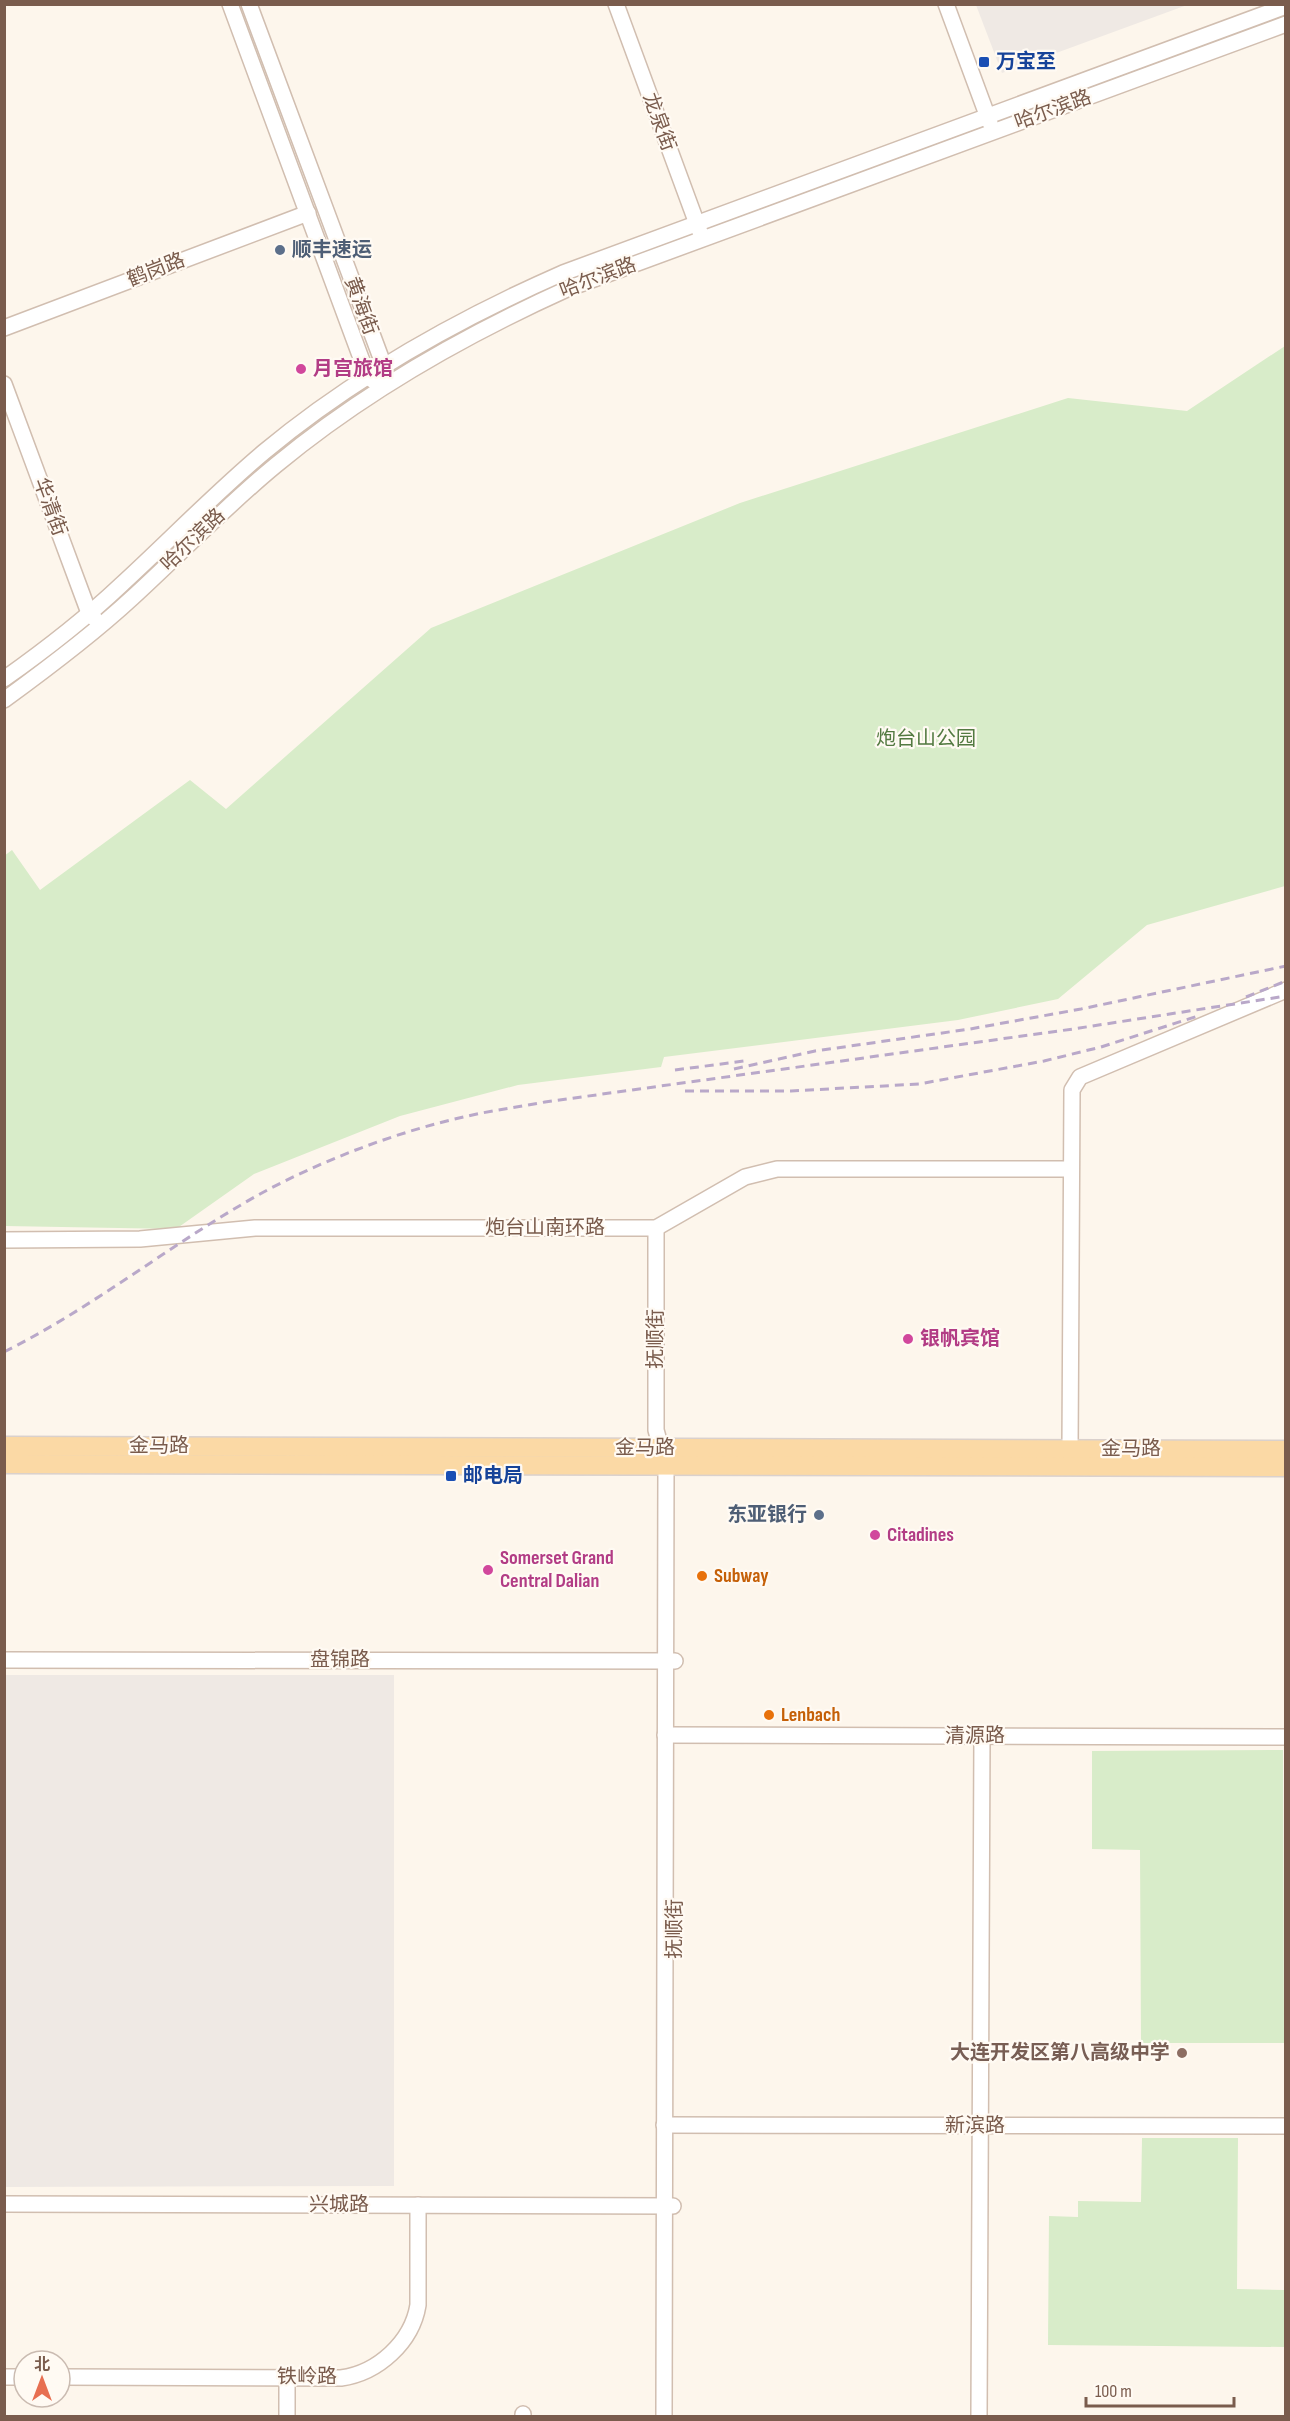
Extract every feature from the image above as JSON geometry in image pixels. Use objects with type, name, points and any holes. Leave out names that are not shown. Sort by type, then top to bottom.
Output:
[{"type":"main road","name":"金马路","points":[[4,1446],[668,1460],[1286,1467]]},
{"type":"main road","name":"金马路","points":[[4,1464],[668,1460],[1070,1449],[1286,1450]]},
{"type":"street","name":"黄海街","points":[[230,4],[368,376],[382,388]]},
{"type":"street","name":"黄海街","points":[[249,4],[384,366],[382,388]]},
{"type":"street","name":"龙泉街","points":[[616,4],[702,239]]},
{"type":"street","points":[[946,4],[993,132]]},
{"type":"street","name":"哈尔滨路","points":[[4,679],[89,613],[266,450],[368,376],[444,330],[507,297],[563,273],[1286,6]]},
{"type":"street","name":"哈尔滨路","points":[[4,700],[101,625],[235,499],[316,433],[426,360],[513,313],[567,289],[1286,24]]},
{"type":"street","name":"鹤岗路","points":[[4,328],[308,213]]},
{"type":"street","name":"华清街","points":[[4,384],[89,613],[101,625]]},
{"type":"street","points":[[1070,1449],[1072,1090],[1080,1077],[1286,990]]},
{"type":"street","name":"炮台山南环路","points":[[4,1240],[140,1239],[255,1228],[656,1228],[745,1177],[777,1169],[1071,1169]]},
{"type":"street","name":"抚顺街","points":[[656,1228],[656,1430],[668,1460],[669,2206],[673,2416]]},
{"type":"street","name":"盘锦路","points":[[4,1660],[670,1661]]},
{"type":"street","name":"清源路","points":[[670,1734],[1286,1737]]},
{"type":"street","points":[[979,2416],[982,1736]]},
{"type":"street","name":"新滨路","points":[[669,2125],[1286,2126]]},
{"type":"street","name":"兴城路","points":[[4,2204],[669,2206]]},
{"type":"street","name":"铁岭路","points":[[72,2377],[341,2378],[358,2376],[376,2367],[410,2332],[415,2321],[418,2305],[418,2205]]},
{"type":"street","name":"抚顺街","points":[[664,2416],[669,2206]]},
{"type":"street","points":[[287,2378],[287,2416]]},
{"type":"shaded area","points":[[976,4],[1187,5],[1002,73]]},
{"type":"shaded area","points":[[5,1675],[394,1675],[394,2186],[5,2187]]},
{"type":"green space","name":"炮台山公园","points":[[1285,346],[1285,886],[1147,925],[1058,999],[958,1020],[664,1057],[661,1067],[518,1085],[400,1116],[254,1174],[176,1229],[5,1226],[4,856],[12,850],[40,890],[190,780],[226,809],[431,628],[740,503],[1068,398],[1187,411]]},
{"type":"green space","points":[[1283,1750],[1284,2043],[1141,2043],[1140,1850],[1092,1849],[1092,1751]]},
{"type":"green space","points":[[1142,2138],[1238,2138],[1237,2289],[1285,2290],[1285,2347],[1048,2345],[1049,2216],[1078,2217],[1078,2201],[1141,2202]]},
{"type":"railway","points":[[734,1069],[815,1051],[970,1029],[1081,1009],[1286,966]]},
{"type":"railway","points":[[1246,997],[1286,981]]},
{"type":"railway","points":[[4,1352],[70,1315],[260,1194],[335,1158],[388,1138],[442,1122],[545,1102],[1073,1029],[1286,996]]},
{"type":"railway","points":[[685,1091],[791,1091],[919,1084],[1044,1061],[1101,1047],[1201,1015]]},
{"type":"railway","points":[[675,1070],[744,1061]]},
{"type":"place","name":"万宝至","points":[[984,62]]},
{"type":"place","name":"顺丰速运","points":[[280,250]]},
{"type":"place","name":"月宫旅馆","points":[[301,369]]},
{"type":"place","name":"银帆宾馆","points":[[908,1339]]},
{"type":"place","name":"邮电局","points":[[451,1476]]},
{"type":"place","name":"东亚银行","points":[[819,1515]]},
{"type":"place","name":"Citadines","points":[[875,1535]]},
{"type":"place","name":"Somerset Grand Central Dalian","points":[[488,1570]]},
{"type":"place","name":"Subway","points":[[702,1576]]},
{"type":"place","name":"Lenbach","points":[[769,1715]]},
{"type":"place","name":"大连开发区第八高级中学","points":[[1182,2053]]}]
